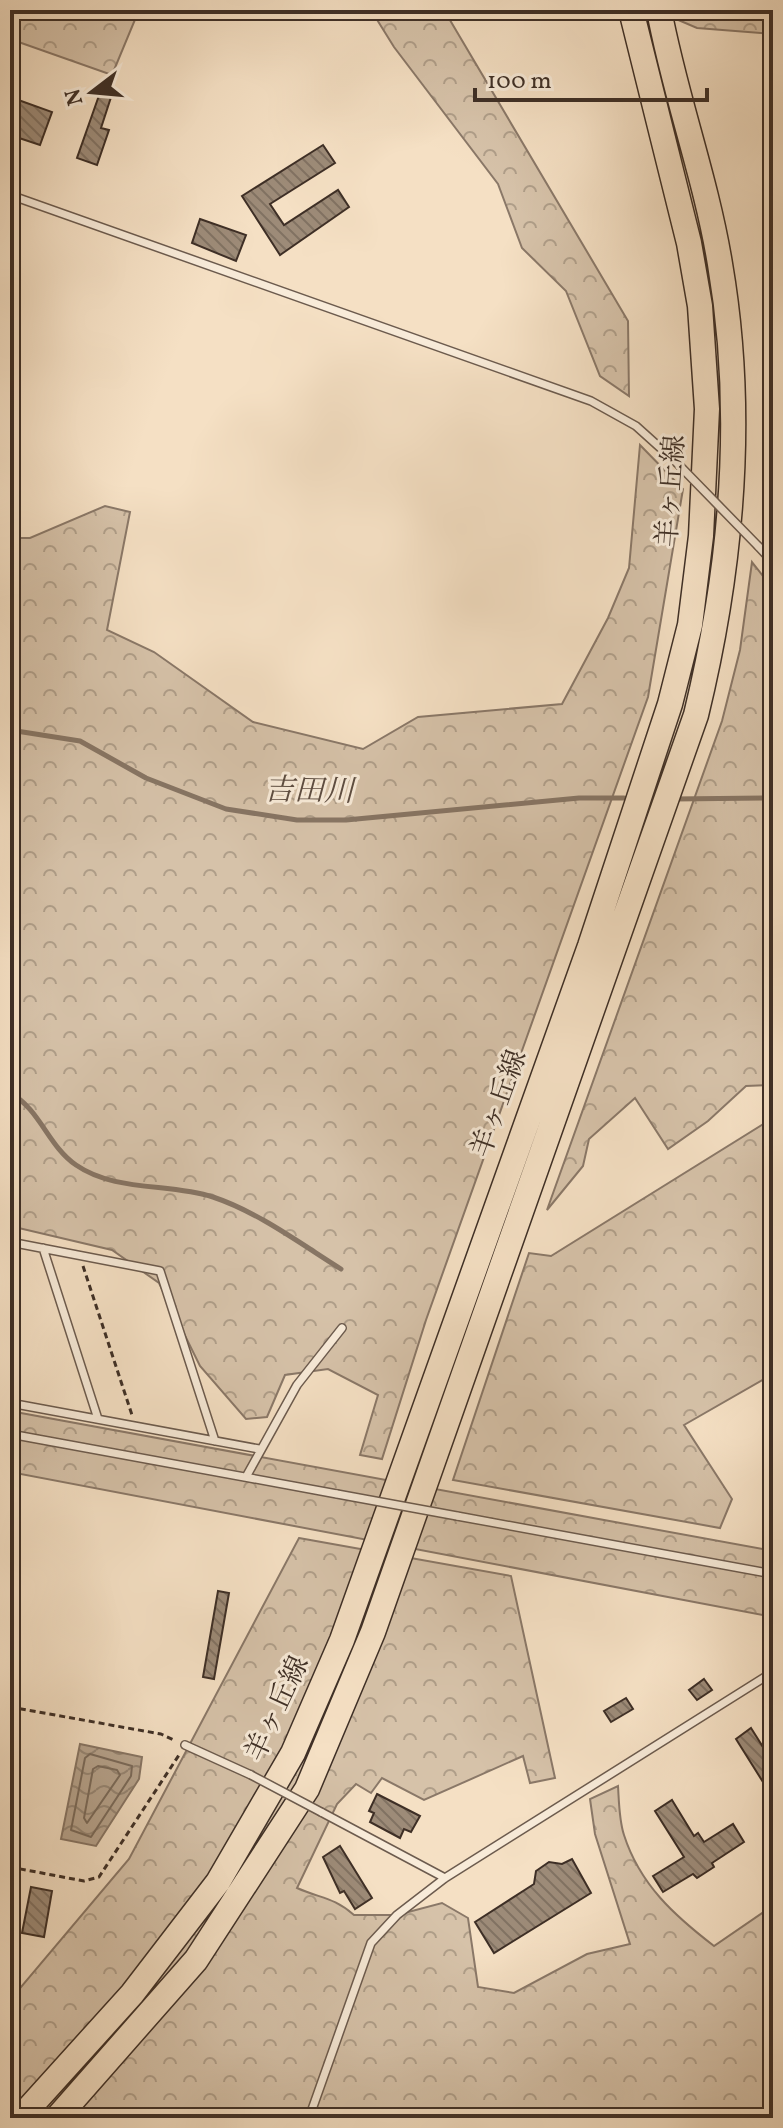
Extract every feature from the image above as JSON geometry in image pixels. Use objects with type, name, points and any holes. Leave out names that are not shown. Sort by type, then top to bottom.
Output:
[{"type":"main road","name":"羊ヶ丘線","points":[[20,2118],[132,1994],[218,1882],[293,1753],[342,1640],[590,946],[670,704],[690,625],[701,536],[707,409],[700,306],[689,243],[631,10]]},
{"type":"main road","name":"羊ヶ丘線","points":[[57,2118],[196,1960],[307,1789],[373,1632],[696,715],[724,578],[735,401],[720,263],[659,10]]},
{"type":"lane","points":[[10,195],[591,401],[636,426],[676,462],[773,562]]},
{"type":"lane","points":[[10,1242],[160,1271],[215,1441]]},
{"type":"lane","points":[[43,1248],[98,1419]]},
{"type":"lane","points":[[246,1477],[297,1385],[342,1328]]},
{"type":"lane","points":[[10,1403],[259,1449]]},
{"type":"lane","points":[[10,1434],[773,1574]]},
{"type":"lane","points":[[309,2118],[371,1943],[397,1915],[445,1878],[773,1672]]},
{"type":"lane","points":[[185,1745],[251,1775],[445,1878]]},
{"type":"path","points":[[79,1256],[136,1426]]},
{"type":"path","points":[[10,1707],[161,1734],[185,1745],[99,1877],[84,1881],[10,1867]]},
{"type":"green space","points":[[10,10],[139,10],[112,75],[10,39]]},
{"type":"green space","points":[[371,10],[444,10],[628,321],[629,396],[600,376],[566,291],[522,248],[498,184],[394,47]]},
{"type":"green space","points":[[655,10],[773,10],[773,34],[697,28]]},
{"type":"green space","points":[[640,445],[683,489],[648,697],[426,1320],[382,1459],[360,1455],[378,1395],[328,1369],[285,1375],[267,1417],[246,1419],[200,1366],[159,1283],[112,1250],[10,1226],[10,538],[30,538],[105,506],[130,512],[107,630],[154,652],[253,722],[363,749],[418,717],[562,704],[608,618],[629,568]]},
{"type":"green space","points":[[752,562],[773,589],[773,1085],[746,1086],[708,1121],[668,1149],[635,1098],[589,1139],[583,1166],[547,1210],[722,721],[740,650]]},
{"type":"green space","points":[[773,1118],[773,1374],[684,1425],[732,1499],[720,1528],[453,1480],[529,1253],[551,1256]]},
{"type":"green space","points":[[10,1411],[773,1551],[773,1617],[10,1472]]},
{"type":"green space","points":[[299,1538],[511,1576],[555,1778],[530,1783],[523,1756],[424,1800],[382,1778],[371,1793],[356,1784],[337,1804],[297,1888],[333,1901],[354,1915],[397,1915],[442,1903],[468,1918],[478,1987],[514,1993],[587,1954],[630,1944],[595,1834],[590,1799],[618,1786],[622,1829],[639,1869],[660,1898],[714,1946],[768,1909],[773,1881],[773,2118],[10,2118],[10,2000],[129,1859]]},
{"type":"water","points":[[80,1744],[142,1757],[139,1779],[96,1846],[61,1839]]},
{"type":"building","points":[[102,87],[113,91],[101,128],[109,130],[97,165],[77,158]]},
{"type":"building","points":[[10,97],[52,112],[40,145],[10,135]]},
{"type":"building","points":[[323,145],[335,163],[270,204],[284,225],[338,190],[349,207],[280,255],[242,196]]},
{"type":"building","points":[[200,219],[246,235],[236,261],[192,243]]},
{"type":"building","points":[[218,1591],[229,1593],[214,1679],[203,1677]]},
{"type":"building","points":[[704,1679],[712,1690],[697,1700],[689,1690]]},
{"type":"building","points":[[626,1698],[633,1709],[611,1722],[604,1711]]},
{"type":"building","points":[[751,1728],[773,1763],[773,1798],[736,1739]]},
{"type":"building","points":[[377,1794],[420,1816],[411,1832],[404,1829],[400,1838],[370,1822],[374,1813],[369,1811]]},
{"type":"building","points":[[672,1800],[694,1836],[698,1833],[704,1842],[733,1824],[744,1842],[712,1863],[714,1867],[697,1878],[693,1874],[663,1892],[653,1876],[684,1857],[655,1811]]},
{"type":"building","points":[[340,1846],[372,1898],[355,1909],[344,1891],[340,1893],[323,1857]]},
{"type":"building","points":[[572,1859],[591,1893],[494,1953],[475,1922],[534,1884],[536,1871],[549,1862],[562,1864]]},
{"type":"building","points":[[31,1887],[52,1891],[44,1937],[22,1933]]},
{"type":"waterway","name":"吉田川","points":[[10,730],[80,741],[146,778],[226,809],[297,820],[346,820],[579,798],[624,798]]},
{"type":"waterway","name":"吉田川","points":[[674,799],[773,798]]},
{"type":"waterway","points":[[10,1093],[29,1108],[66,1157],[91,1174],[125,1183],[196,1193],[230,1203],[279,1229],[341,1269]]},
{"type":"waterway","points":[[10,2097],[14,2098]]},
{"type":"waterway","points":[[72,2113],[94,2118]]}]
